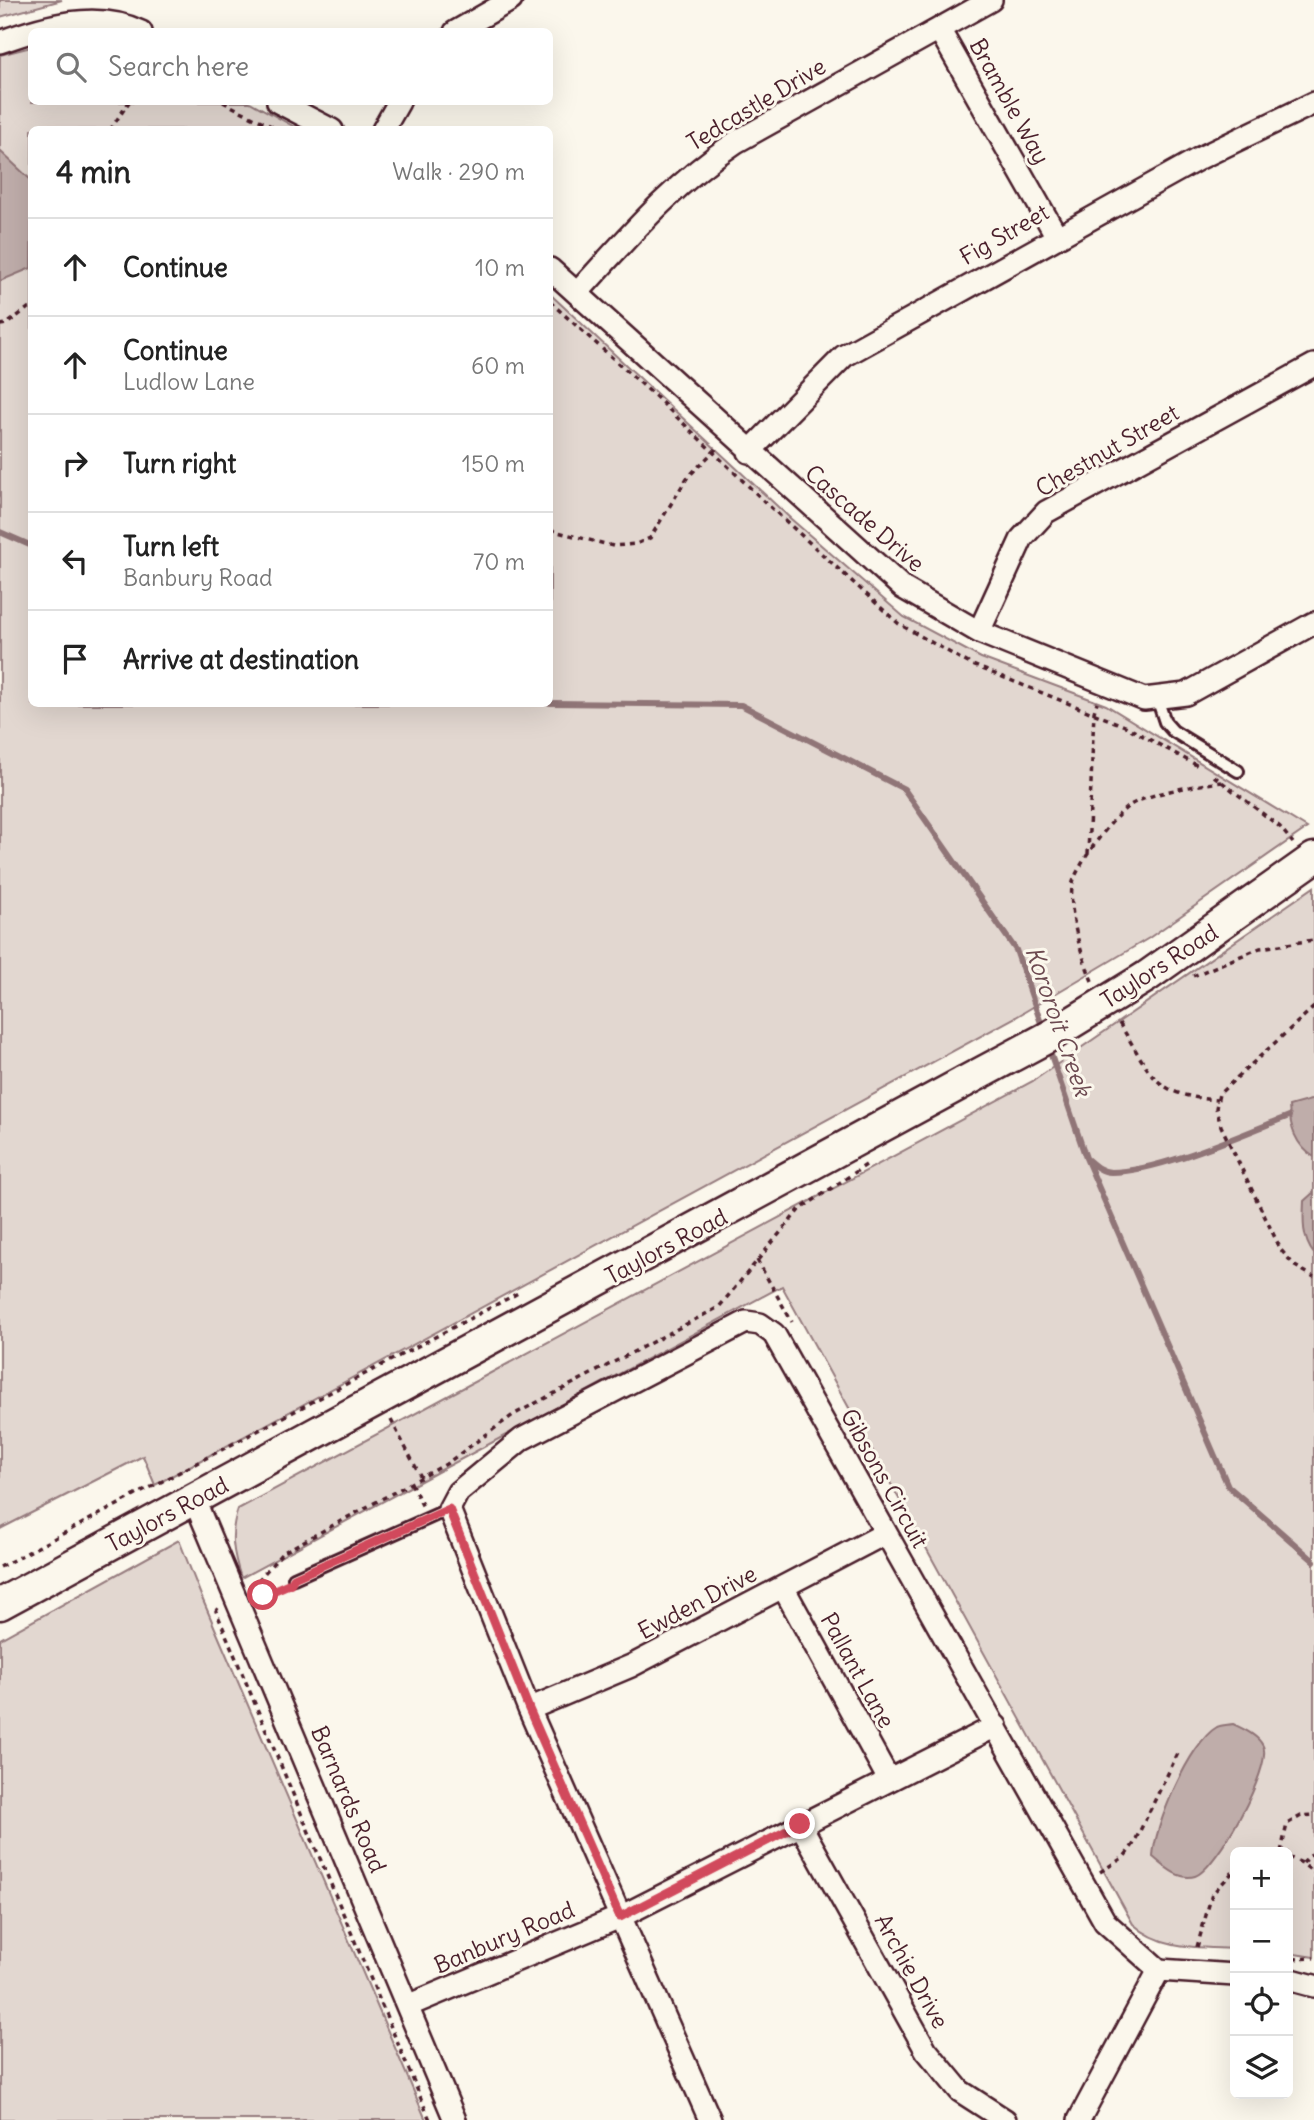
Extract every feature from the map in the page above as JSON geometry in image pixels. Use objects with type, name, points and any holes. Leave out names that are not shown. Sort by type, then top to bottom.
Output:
[{"type":"street","points":[[463,28],[511,0]]},
{"type":"street","name":"Tedcastle Drive","points":[[578,292],[670,191],[700,165],[991,0]]},
{"type":"street","points":[[40,28],[101,10],[133,28]]},
{"type":"street","name":"Bramble Way","points":[[939,29],[1056,235]]},
{"type":"street","points":[[0,42],[28,32]]},
{"type":"street","name":"Fig Street","points":[[749,452],[844,356],[1056,235],[1199,158],[1314,103]]},
{"type":"street","points":[[284,105],[324,126]]},
{"type":"street","points":[[385,126],[397,105]]},
{"type":"street","name":"Cascade Drive","points":[[553,271],[749,452],[903,588],[979,632],[1144,699],[1186,694],[1314,623]]},
{"type":"street","name":"Chestnut Street","points":[[979,632],[1022,538],[1046,513],[1314,365]]},
{"type":"street","name":"Taylors Road","points":[[0,1604],[1050,1036],[1146,977],[1314,858]]},
{"type":"street","points":[[710,2120],[529,1709],[449,1509],[458,1492],[522,1439],[746,1322],[760,1324],[774,1334]]},
{"type":"street","name":"Gibsons Circuit","points":[[774,1334],[1105,1922],[1159,1970]]},
{"type":"street","name":"Barnards Road","points":[[194,1499],[455,2120]]},
{"type":"street","name":"Ewden Drive","points":[[529,1709],[631,1666],[886,1533]]},
{"type":"street","name":"Pallant Lane","points":[[783,1587],[888,1778]]},
{"type":"street","name":"Banbury Road","points":[[407,2006],[620,1917],[888,1778],[996,1726]]},
{"type":"street","name":"Archie Drive","points":[[800,1824],[926,2050],[960,2091],[1005,2120]]},
{"type":"street","points":[[1079,2120],[1159,1970],[1230,1975]]},
{"type":"street","points":[[1293,1980],[1314,1986]]},
{"type":"lane","points":[[1157,698],[1165,722],[1173,731],[1238,771]]},
{"type":"lane","points":[[294,1578],[449,1509]]},
{"type":"path","points":[[113,126],[127,105]]},
{"type":"path","points":[[229,105],[271,126]]},
{"type":"path","points":[[0,326],[28,308]]},
{"type":"path","points":[[553,531],[613,546],[626,546],[650,538],[688,478],[713,452]]},
{"type":"path","points":[[1088,855],[1094,712]]},
{"type":"path","points":[[1093,983],[1076,930],[1072,885],[1088,855],[1118,816],[1132,804],[1198,785],[1222,782]]},
{"type":"path","points":[[1192,976],[1260,948],[1314,940]]},
{"type":"path","points":[[1314,1007],[1219,1094],[1216,1108],[1221,1126],[1281,1250],[1295,1266],[1314,1277]]},
{"type":"path","points":[[1114,1015],[1156,1080],[1170,1092],[1217,1100]]},
{"type":"path","points":[[429,2120],[216,1611],[234,1593],[256,1583],[282,1553],[446,1464],[513,1415],[719,1307],[799,1210],[874,1160]]},
{"type":"path","points":[[757,1260],[793,1323],[774,1334]]},
{"type":"path","points":[[380,1400],[421,1477]]},
{"type":"path","points":[[411,1483],[428,1519]]},
{"type":"path","points":[[256,1583],[263,1595],[291,1583],[294,1578]]},
{"type":"path","points":[[1082,1881],[1114,1865],[1133,1845],[1180,1751]]},
{"type":"path","points":[[1282,1847],[1287,1824],[1301,1816],[1314,1815]]},
{"type":"path","points":[[1303,1863],[1314,1852]]},
{"type":"path","points":[[1293,1859],[1303,1863],[1314,1873]]},
{"type":"path","points":[[1197,1947],[1212,1894],[1230,1875]]},
{"type":"path","points":[[1189,1951],[1200,1952]]},
{"type":"path","points":[[1293,1958],[1314,1958]]},
{"type":"shaded area","points":[[0,0],[62,0],[0,17]]},
{"type":"shaded area","points":[[28,48],[28,105],[255,105],[293,126],[28,126],[28,707],[553,707],[553,297],[791,519],[904,617],[981,658],[1106,705],[1307,828],[1149,938],[1016,1017],[155,1485],[143,1456],[0,1529],[0,55]]},
{"type":"shaded area","points":[[0,151],[28,177],[28,269],[0,281]]},
{"type":"shaded area","points":[[1314,887],[1314,1957],[1293,1954],[1293,1847],[1230,1847],[1230,1949],[1168,1943],[1156,1939],[1133,1924],[782,1286],[241,1578],[233,1544],[238,1509],[1033,1081]]},
{"type":"shaded area","points":[[1314,1099],[1314,1157],[1302,1147],[1295,1135],[1289,1106]]},
{"type":"shaded area","points":[[1314,1192],[1314,1254],[1305,1235],[1303,1215],[1304,1201]]},
{"type":"shaded area","points":[[179,1540],[426,2120],[0,2120],[0,1639]]},
{"type":"shaded area","points":[[1233,1724],[1261,1742],[1264,1757],[1260,1774],[1241,1816],[1216,1856],[1195,1876],[1178,1875],[1153,1857],[1160,1826],[1175,1786],[1196,1749],[1217,1727]]},
{"type":"waterway","name":"Kororoit Creek","points":[[0,532],[28,544]]},
{"type":"waterway","name":"Kororoit Creek","points":[[553,703],[741,705],[904,789],[1016,950],[1043,1029]]},
{"type":"waterway","name":"Kororoit Creek","points":[[1048,1046],[1086,1158],[1228,1486],[1314,1561]]},
{"type":"waterway","points":[[1087,1159],[1107,1172],[1152,1166],[1200,1151],[1289,1116]]},
{"type":"route","points":[[263,1595],[291,1583],[294,1578],[449,1509],[529,1709],[620,1917],[800,1824]]}]
